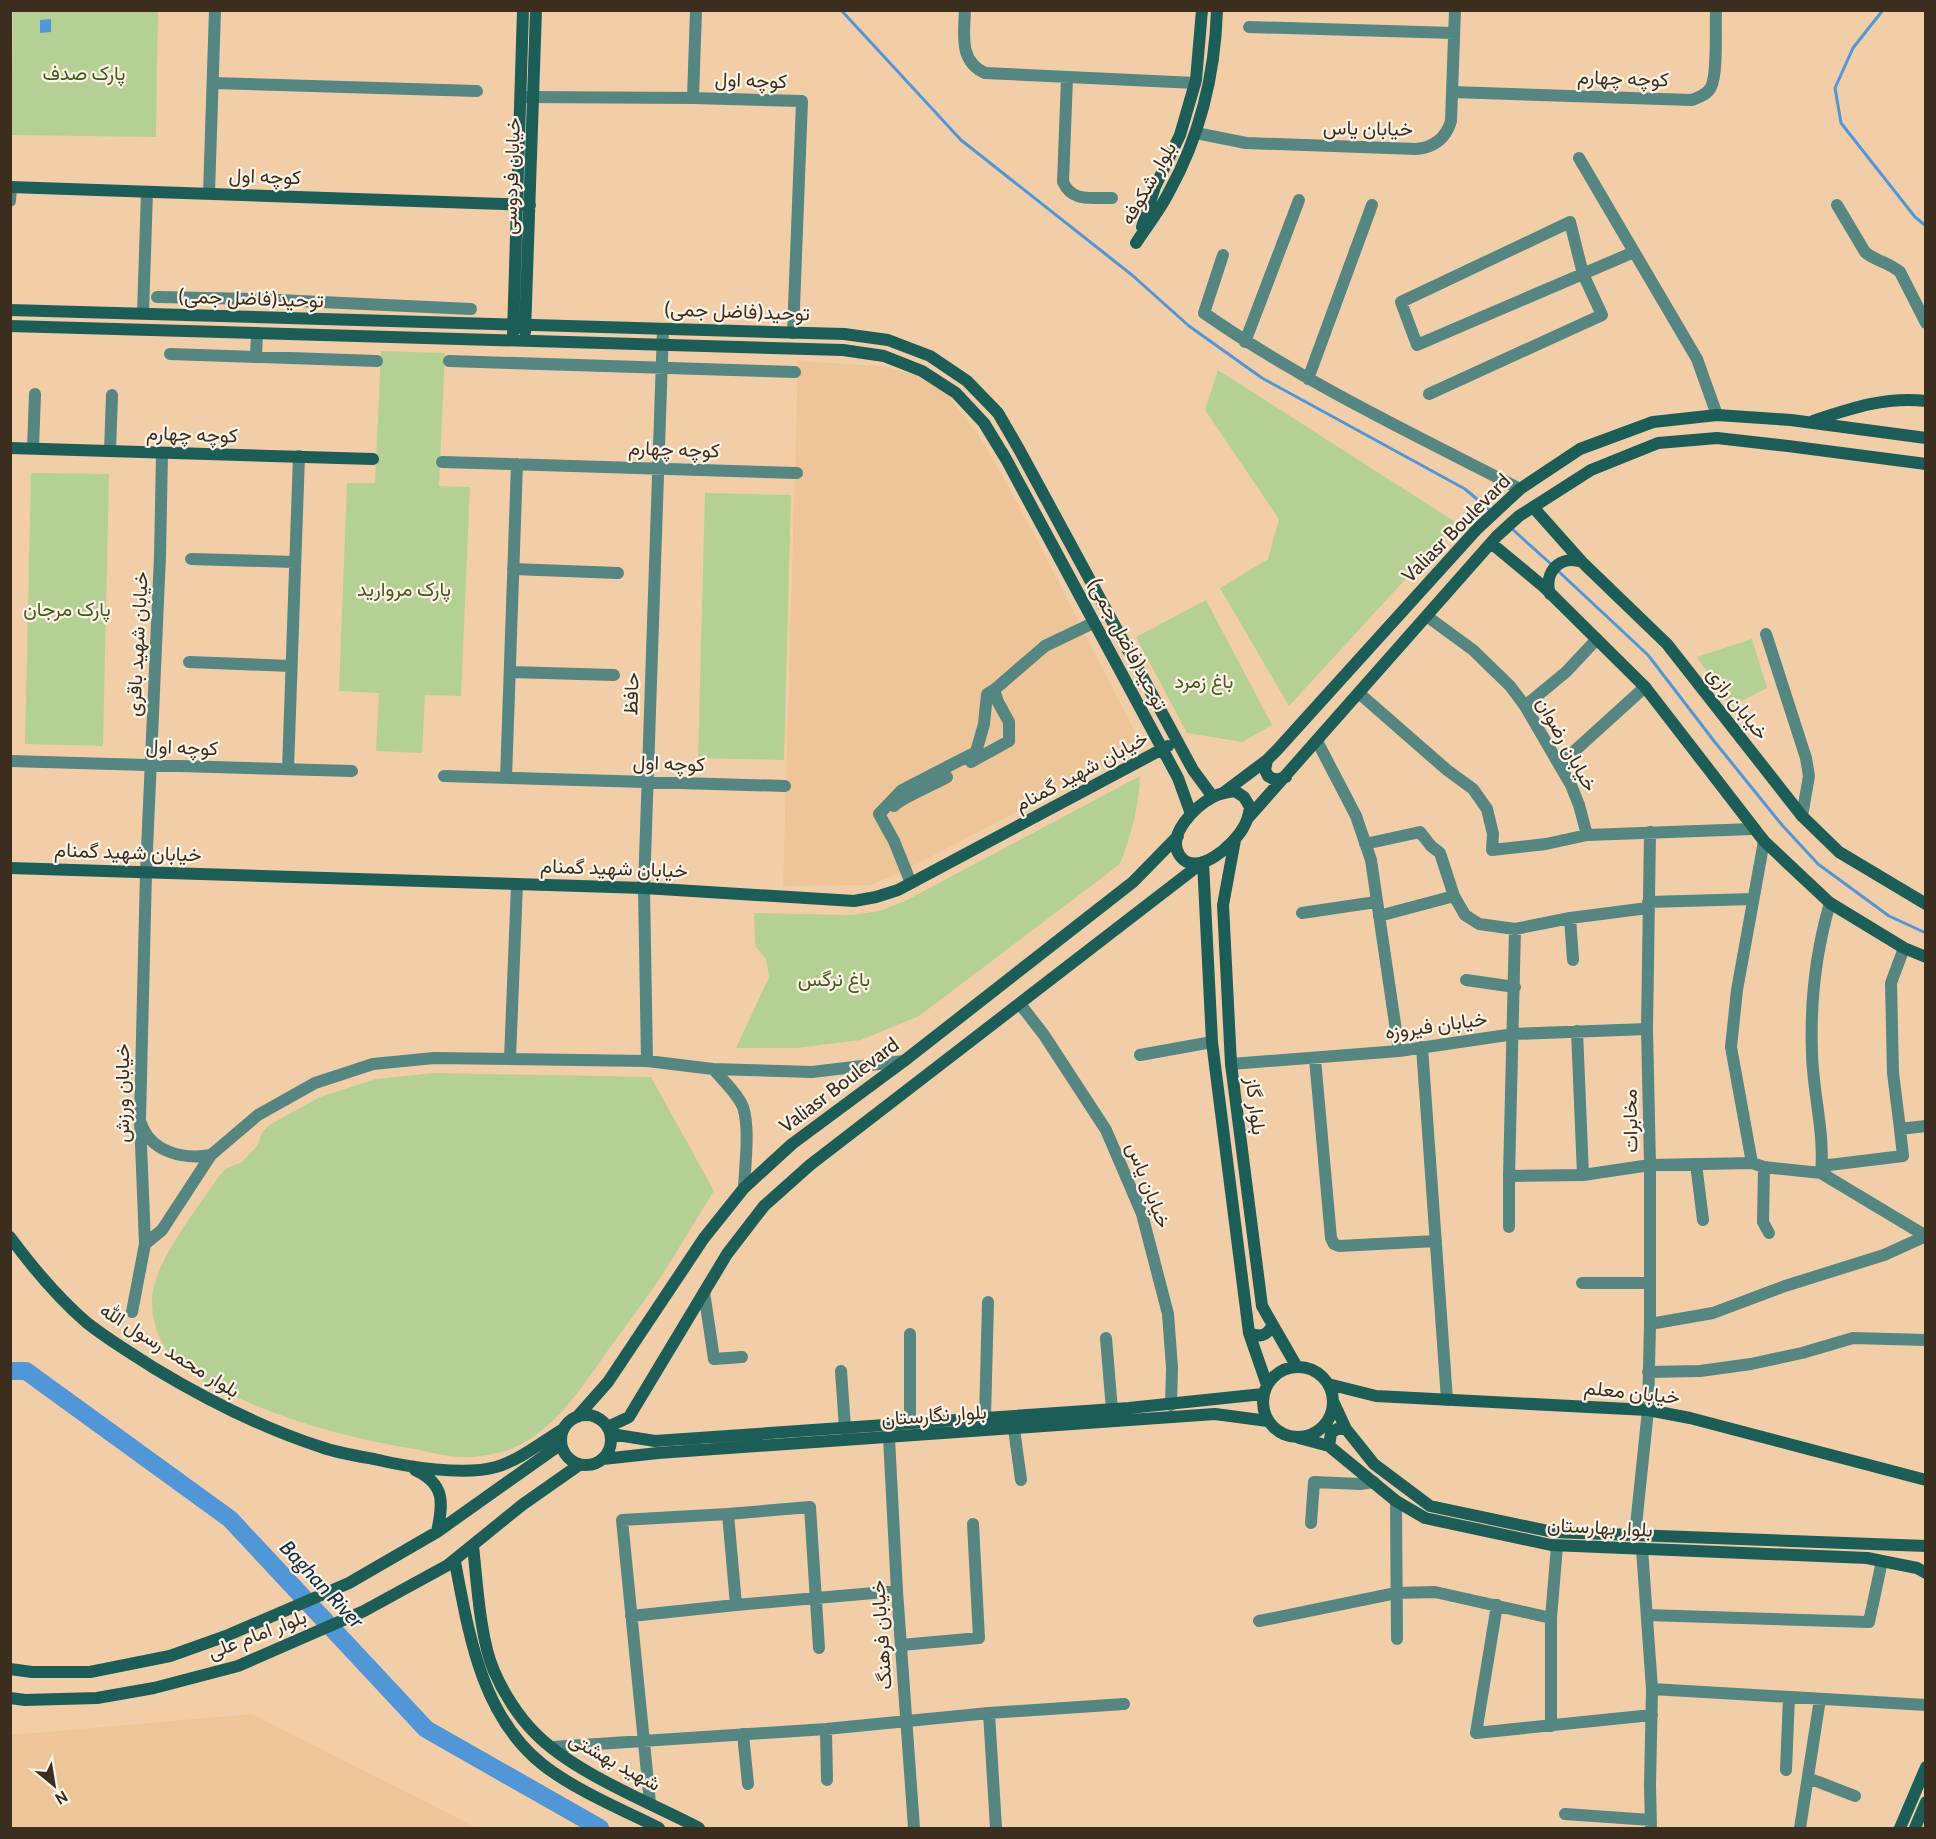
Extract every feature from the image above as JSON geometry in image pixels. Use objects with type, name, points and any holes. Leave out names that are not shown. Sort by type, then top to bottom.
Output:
[{"type":"main road","name":"خیابان فردوسی","points":[[519,342],[526,97],[523,10]]},
{"type":"main road","name":"خیابان فردوسی","points":[[526,97],[536,10]]},
{"type":"main road","name":"بلوار شکوفه","points":[[1202,10],[1195,83],[1180,135],[1155,187],[1136,243],[1169,193],[1196,133],[1210,82],[1217,10]]},
{"type":"main road","name":"کوچه اول","points":[[11,188],[524,205]]},
{"type":"main road","name":"توحید(فاضل جمی)","points":[[10,309],[844,334],[888,340],[930,356],[967,381],[998,413],[1192,770],[1218,795]]},
{"type":"main road","name":"توحید(فاضل جمی)","points":[[10,326],[843,350],[884,356],[922,370],[956,393],[984,423],[1163,749],[1178,778],[1191,814]]},
{"type":"main road","points":[[1810,422],[1858,406],[1908,399],[1926,401]]},
{"type":"main road","name":"Valiasr Boulevard","points":[[577,1417],[608,1382],[704,1239],[744,1188],[792,1144],[904,1061],[1133,882],[1178,836],[1191,814],[1267,760],[1484,522],[1520,489],[1580,449],[1653,422],[1717,415],[1810,422],[1926,438]]},
{"type":"main road","name":"Valiasr Boulevard","points":[[1235,840],[1248,818],[1494,540],[1519,516],[1590,470],[1658,443],[1717,438],[1926,464]]},
{"type":"main road","name":"کوچه چهارم","points":[[10,448],[373,459]]},
{"type":"main road","name":"خیابان رازی","points":[[1533,507],[1582,562],[1667,644],[1802,816],[1839,852],[1926,904]]},
{"type":"main road","points":[[1494,540],[1645,687],[1764,841],[1830,903],[1904,948],[1926,957]]},
{"type":"main road","points":[[1550,594],[1549,576],[1555,566],[1565,560],[1582,562]]},
{"type":"main road","points":[[1068,574],[1083,567]]},
{"type":"main road","name":"خیابان شهید گمنام","points":[[10,868],[644,888],[854,901],[898,890],[1177,742]]},
{"type":"main road","points":[[1267,760],[1265,770],[1268,776],[1275,780],[1286,777]]},
{"type":"main road","points":[[1218,795],[1235,791],[1244,797],[1250,807],[1248,818]]},
{"type":"main road","points":[[1178,836],[1176,848],[1181,858],[1191,864],[1203,862]]},
{"type":"main road","points":[[609,1431],[629,1417],[727,1254],[764,1206],[810,1165],[1203,862],[1235,840]]},
{"type":"main road","name":"بلوار گاز","points":[[1235,840],[1223,905],[1231,1064],[1262,1306],[1297,1367]]},
{"type":"main road","name":"بلوار گاز","points":[[1203,862],[1212,1042],[1249,1333],[1265,1390]]},
{"type":"main road","points":[[1206,894],[1208,886],[1216,883],[1220,884],[1225,891]]},
{"type":"main road","name":"بلوار محمد رسول الله","points":[[10,1238],[60,1298],[87,1323],[128,1352],[198,1395],[270,1429],[323,1448],[409,1467]]},
{"type":"main road","points":[[1249,1333],[1263,1336],[1272,1326]]},
{"type":"main road","points":[[1297,1367],[1315,1371],[1328,1383],[1333,1401],[1332,1410],[1324,1426],[1308,1436],[1299,1438],[1281,1433],[1268,1421],[1262,1403],[1265,1390],[1279,1372],[1297,1367]]},
{"type":"main road","name":"خیابان معلم","points":[[1328,1383],[1376,1396],[1648,1410],[1690,1418],[1926,1480]]},
{"type":"main road","name":"بلوار نگارستان","points":[[609,1431],[655,1441],[1112,1410],[1171,1405],[1265,1390]]},
{"type":"main road","name":"بلوار بهارستان","points":[[1333,1401],[1346,1429],[1374,1464],[1430,1506],[1552,1532],[1923,1547]]},
{"type":"main road","name":"بلوار نگارستان","points":[[603,1459],[658,1453],[1215,1414],[1268,1421]]},
{"type":"main road","points":[[409,1467],[470,1470],[496,1467],[520,1456],[563,1430],[577,1417],[591,1416],[603,1422],[609,1431],[609,1450],[596,1464],[579,1465],[567,1457],[561,1444],[563,1430]]},
{"type":"main road","points":[[1329,1446],[1331,1433],[1346,1429]]},
{"type":"main road","name":"بلوار بهارستان","points":[[1299,1438],[1329,1446],[1396,1501],[1425,1518],[1557,1546],[1867,1558],[1923,1569]]},
{"type":"main road","name":"بلوار امام علی","points":[[10,1669],[32,1672],[90,1672],[170,1656],[226,1636],[349,1583],[437,1533],[561,1444]]},
{"type":"main road","name":"بلوار امام علی","points":[[10,1698],[26,1700],[97,1698],[154,1688],[238,1666],[364,1611],[455,1562],[522,1505],[579,1465]]},
{"type":"main road","points":[[409,1467],[429,1476],[439,1491],[441,1505],[437,1533]]},
{"type":"main road","name":"شهید بهشتی","points":[[473,1545],[484,1630],[494,1671],[518,1713],[534,1733],[588,1772],[699,1828]]},
{"type":"main road","name":"شهید بهشتی","points":[[455,1562],[468,1628],[480,1670],[507,1729],[543,1765],[570,1782],[659,1828]]},
{"type":"main road","points":[[1900,1828],[1926,1767]]},
{"type":"main road","points":[[1914,1828],[1926,1802]]},
{"type":"street","points":[[208,194],[215,10]]},
{"type":"street","points":[[693,98],[696,10]]},
{"type":"street","points":[[965,10],[965,52],[972,65],[992,75],[1195,83]]},
{"type":"street","name":"خیابان یاس","points":[[1196,133],[1246,144],[1425,148],[1439,141],[1449,129],[1451,121],[1455,10]]},
{"type":"street","points":[[1711,10],[1714,76]]},
{"type":"street","points":[[1714,76],[1716,10]]},
{"type":"street","points":[[1250,27],[1454,33]]},
{"type":"street","name":"کوچه چهارم","points":[[1452,92],[1692,100],[1703,96],[1711,87],[1714,76]]},
{"type":"street","points":[[1067,78],[1063,182],[1068,192],[1076,197],[1112,198]]},
{"type":"street","points":[[213,83],[477,91]]},
{"type":"street","name":"کوچه اول","points":[[526,97],[802,101],[793,333]]},
{"type":"street","points":[[1579,158],[1697,358],[1717,415]]},
{"type":"street","points":[[10,201],[11,188]]},
{"type":"street","points":[[143,313],[147,192]]},
{"type":"street","points":[[1245,342],[1299,200]]},
{"type":"street","points":[[1308,378],[1372,205]]},
{"type":"street","points":[[1837,205],[1865,252],[1870,257],[1893,266],[1900,273],[1926,323]]},
{"type":"street","points":[[1429,394],[1602,315],[1583,274],[1570,222],[1401,302],[1417,345],[1583,274],[1634,252]]},
{"type":"street","points":[[1223,255],[1204,313],[1245,342],[1308,378],[1520,489]]},
{"type":"street","points":[[156,297],[257,299],[471,309]]},
{"type":"street","points":[[256,318],[257,299]]},
{"type":"street","name":"حافظ","points":[[647,1061],[644,888],[663,329]]},
{"type":"street","points":[[256,357],[257,333]]},
{"type":"street","points":[[170,354],[376,361]]},
{"type":"street","points":[[449,361],[795,372]]},
{"type":"street","points":[[33,448],[34,394]]},
{"type":"street","points":[[110,451],[112,394]]},
{"type":"street","name":"خیابان شهید باقری","points":[[146,872],[160,556],[162,453]]},
{"type":"street","points":[[288,769],[299,456]]},
{"type":"street","name":"کوچه چهارم","points":[[442,462],[797,473]]},
{"type":"street","points":[[506,778],[517,464]]},
{"type":"street","points":[[191,559],[295,562]]},
{"type":"street","points":[[513,570],[618,573]]},
{"type":"street","name":"خیابان رضوان","points":[[1428,617],[1473,650],[1510,686],[1525,705],[1571,785],[1587,835]]},
{"type":"street","points":[[915,881],[879,814],[902,790],[976,752],[991,692],[1046,646],[1093,623]]},
{"type":"street","points":[[1766,634],[1806,758],[1809,776],[1802,816]]},
{"type":"street","points":[[1525,705],[1566,672],[1597,639]]},
{"type":"street","points":[[189,663],[291,666]]},
{"type":"street","points":[[510,672],[614,675]]},
{"type":"street","points":[[1559,765],[1645,687]]},
{"type":"street","points":[[915,881],[888,813],[897,802],[917,794],[982,754],[1009,741],[1009,722],[991,692]]},
{"type":"street","points":[[1360,694],[1447,770],[1473,789],[1487,809],[1493,834],[1492,850],[1546,844],[1587,835],[1753,829]]},
{"type":"street","points":[[1317,741],[1356,816],[1371,861],[1399,1050]]},
{"type":"street","name":"کوچه اول","points":[[10,761],[352,771]]},
{"type":"street","name":"کوچه اول","points":[[444,776],[785,786]]},
{"type":"street","points":[[1365,844],[1420,832],[1440,853],[1454,896],[1465,915],[1479,924],[1515,929],[1648,905],[1753,899]]},
{"type":"street","name":"مخابرات","points":[[1635,1535],[1648,1410],[1650,1324],[1647,1029],[1650,832]]},
{"type":"street","points":[[1764,841],[1737,990],[1731,1047],[1758,1165],[1763,1222],[1769,1233]]},
{"type":"street","name":"خیابان ورزش","points":[[132,1312],[145,1244],[140,1119],[146,872]]},
{"type":"street","points":[[510,1059],[517,884]]},
{"type":"street","points":[[1379,916],[1454,896]]},
{"type":"street","points":[[1302,913],[1376,902]]},
{"type":"street","points":[[1821,1173],[1823,1153],[1812,1043],[1814,987],[1820,939],[1830,903]]},
{"type":"street","points":[[1570,918],[1573,960]]},
{"type":"street","points":[[1509,1227],[1515,929]]},
{"type":"street","points":[[1821,1173],[1829,1165],[1903,1156],[1893,1073],[1891,983],[1904,948]]},
{"type":"street","points":[[1466,980],[1515,987]]},
{"type":"street","name":"خیابان یاس","points":[[1020,1004],[1044,1035],[1106,1130],[1142,1214],[1168,1314],[1172,1368],[1171,1405]]},
{"type":"street","name":"خیابان فیروزه","points":[[1231,1064],[1316,1059],[1514,1034],[1647,1029]]},
{"type":"street","points":[[1576,1031],[1583,1175]]},
{"type":"street","points":[[1140,1055],[1212,1042]]},
{"type":"street","points":[[1422,1047],[1447,1400]]},
{"type":"street","points":[[145,1244],[162,1230],[211,1155],[258,1115],[315,1083],[373,1064],[434,1058],[647,1061],[713,1069],[812,1072],[904,1061]]},
{"type":"street","points":[[1316,1059],[1331,1238],[1334,1244],[1340,1246],[1436,1241]]},
{"type":"street","points":[[713,1069],[735,1094],[743,1108],[744,1188]]},
{"type":"street","points":[[140,1119],[143,1130],[161,1148],[185,1157],[211,1155]]},
{"type":"street","points":[[1900,1128],[1926,1126]]},
{"type":"street","points":[[1696,1164],[1702,1220]]},
{"type":"street","points":[[1509,1176],[1583,1175],[1650,1165],[1696,1164],[1758,1165],[1821,1173],[1926,1236]]},
{"type":"street","points":[[1650,1324],[1713,1313],[1785,1286],[1884,1255],[1926,1236]]},
{"type":"street","points":[[1582,1283],[1650,1283]]},
{"type":"street","points":[[704,1292],[714,1359],[742,1357]]},
{"type":"street","points":[[985,1418],[988,1302]]},
{"type":"street","points":[[910,1334],[910,1423]]},
{"type":"street","points":[[1106,1338],[1112,1410]]},
{"type":"street","points":[[1648,1372],[1701,1371],[1751,1364],[1802,1353],[1853,1338],[1926,1340]]},
{"type":"street","points":[[841,1371],[844,1428]]},
{"type":"street","points":[[1014,1429],[1021,1480]]},
{"type":"street","name":"خیابان فرهنگ","points":[[889,1438],[897,1591],[914,1828]]},
{"type":"street","points":[[1311,1523],[1314,1482],[1360,1484],[1374,1482]]},
{"type":"street","points":[[1396,1501],[1397,1639]]},
{"type":"street","points":[[650,1803],[622,1520],[810,1507],[819,1648]]},
{"type":"street","points":[[728,1514],[736,1605]]},
{"type":"street","points":[[902,1645],[979,1638],[973,1524]]},
{"type":"street","points":[[1551,1726],[1551,1618],[1557,1546]]},
{"type":"street","points":[[1565,1814],[1652,1824],[1650,1786],[1652,1689],[1642,1549]]},
{"type":"street","points":[[1647,1615],[1869,1622],[1882,1561]]},
{"type":"street","points":[[631,1616],[897,1591]]},
{"type":"street","points":[[1259,1621],[1396,1593],[1435,1592],[1551,1618]]},
{"type":"street","points":[[1497,1605],[1476,1733],[1652,1715]]},
{"type":"street","points":[[1652,1689],[1926,1704]]},
{"type":"street","points":[[1786,1770],[1789,1697]]},
{"type":"street","points":[[1800,1828],[1820,1699]]},
{"type":"street","points":[[552,1747],[826,1729],[988,1713],[1124,1704]]},
{"type":"street","points":[[988,1713],[996,1828]]},
{"type":"street","points":[[826,1729],[827,1780]]},
{"type":"street","points":[[743,1734],[748,1784]]},
{"type":"street","points":[[1808,1778],[1855,1796]]},
{"type":"shaded area","points":[[798,361],[881,366],[937,381],[982,440],[1032,530],[1142,746],[923,861],[872,885],[783,886]]},
{"type":"shaded area","points":[[252,1714],[477,1828],[11,1828],[11,1735]]},
{"type":"green space","name":"پارک صدف","points":[[13,11],[158,11],[156,137],[11,135]]},
{"type":"green space","name":"پارک مروارید","points":[[381,351],[445,353],[439,486],[470,487],[461,696],[425,695],[422,753],[376,751],[379,693],[339,691],[347,483],[375,483]]},
{"type":"green space","points":[[1218,370],[1457,523],[1289,706],[1220,588],[1268,559],[1279,519],[1205,410]]},
{"type":"green space","name":"پارک مرجان","points":[[31,473],[109,474],[103,746],[25,744]]},
{"type":"green space","points":[[705,493],[791,495],[784,760],[698,758]]},
{"type":"green space","name":"باغ زمرد","points":[[1206,600],[1272,725],[1242,742],[1187,733],[1136,637]]},
{"type":"green space","points":[[1752,639],[1767,688],[1730,707],[1697,657]]},
{"type":"green space","name":"باغ نرگس","points":[[1140,776],[1134,821],[1120,864],[919,1016],[861,1040],[797,1048],[736,1048],[769,977],[766,959],[755,946],[754,913],[852,915],[880,911],[905,901]]},
{"type":"green space","points":[[434,1073],[651,1077],[714,1191],[657,1282],[581,1388],[561,1412],[538,1433],[511,1449],[479,1456],[451,1456],[365,1440],[293,1420],[214,1386],[178,1363],[165,1348],[157,1331],[152,1302],[154,1287],[167,1254],[219,1176],[227,1168],[242,1162],[257,1146],[262,1133],[269,1125],[320,1097],[376,1079]]},
{"type":"water","points":[[51,19],[51,32],[40,33],[40,20]]},
{"type":"waterway","points":[[841,10],[961,140],[1132,275],[1189,326],[1262,378],[1465,489],[1491,511]]},
{"type":"waterway","points":[[1883,10],[1853,48],[1835,88],[1841,123],[1915,217],[1926,226]]},
{"type":"waterway","points":[[1510,527],[1552,565]]},
{"type":"waterway","points":[[1556,569],[1648,655],[1782,825],[1818,864],[1889,916],[1926,933]]},
{"type":"waterway","name":"Baghan River","points":[[10,1371],[26,1371],[230,1519],[426,1729],[600,1828]]}]
